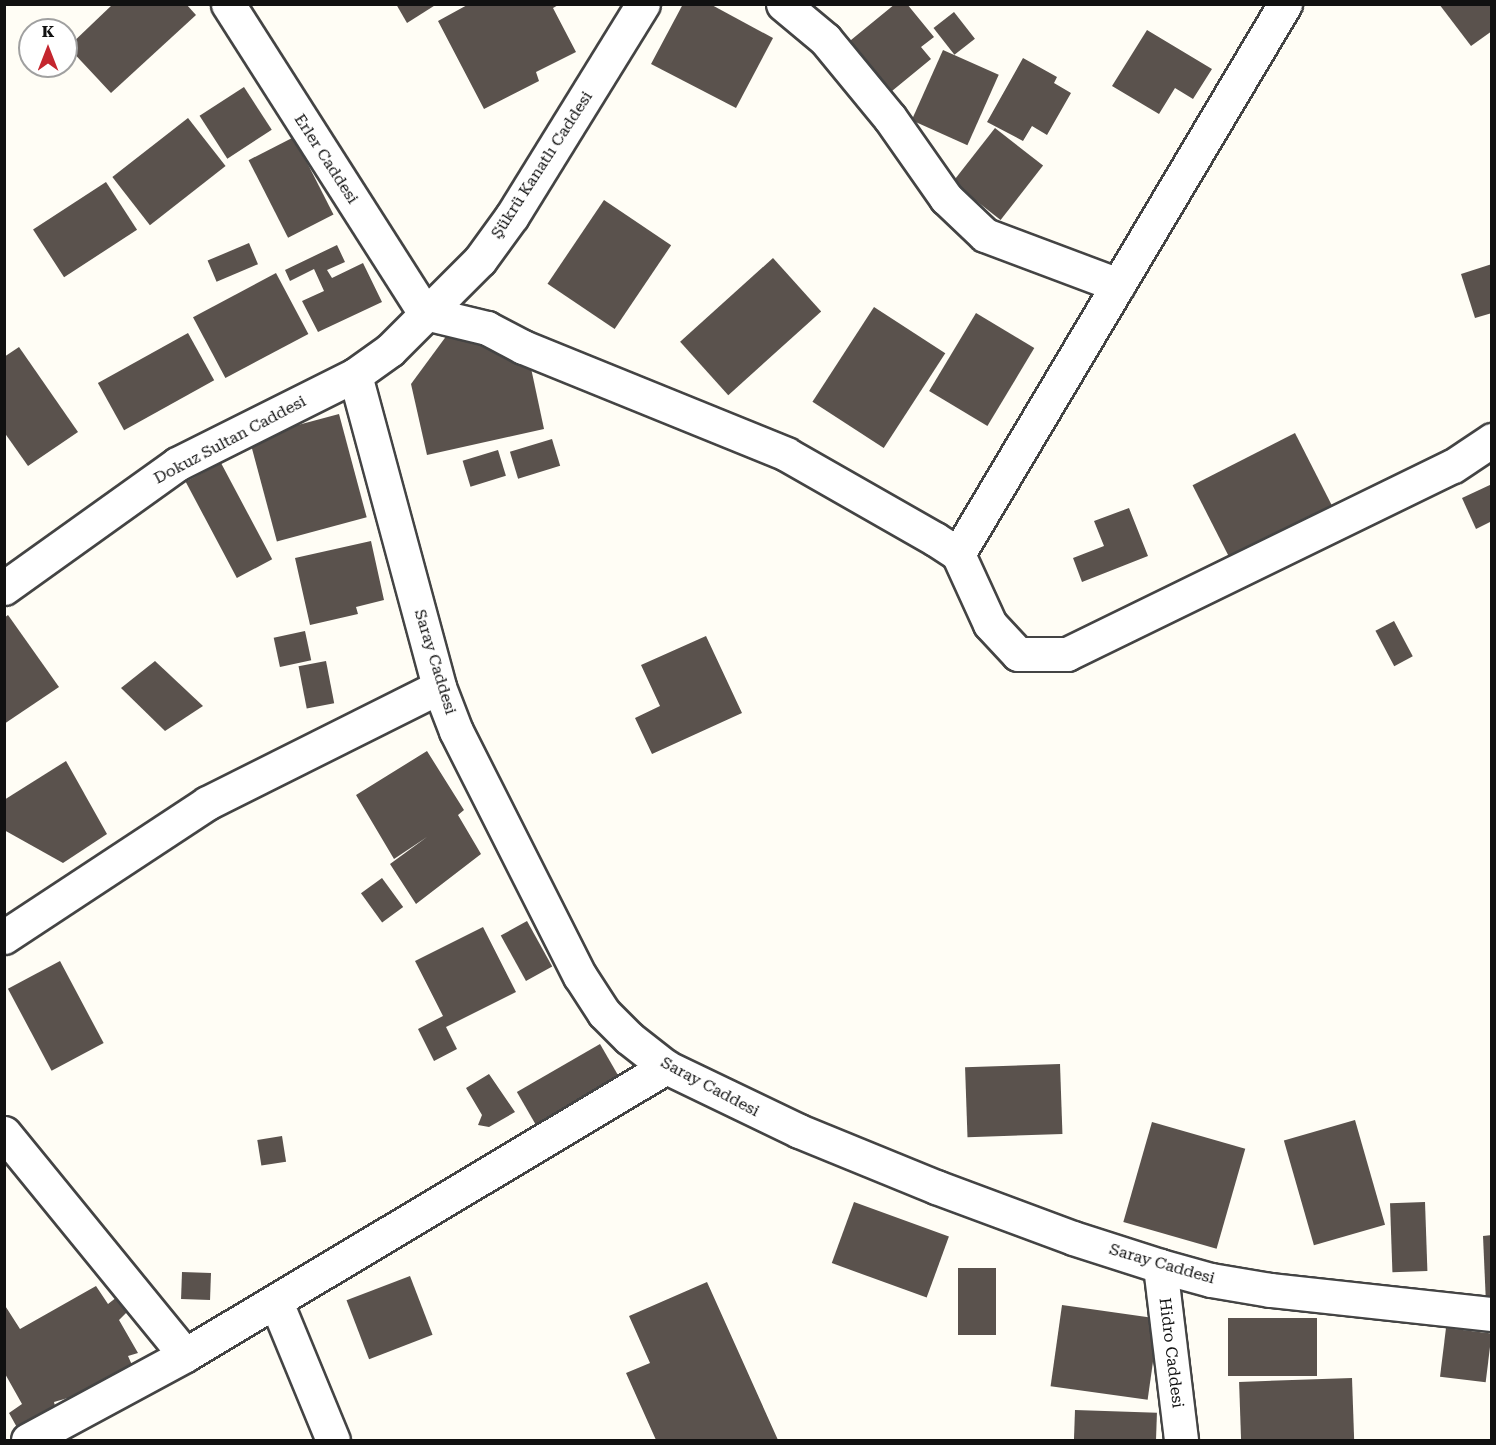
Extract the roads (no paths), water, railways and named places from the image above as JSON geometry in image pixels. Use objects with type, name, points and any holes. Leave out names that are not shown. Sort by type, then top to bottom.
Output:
[{"type":"street","name":"Erler Caddesi","points":[[228,4],[425,313]]},
{"type":"street","name":"Şükrü Kanatlı Caddesi","points":[[425,313],[480,260],[512,216],[643,4]]},
{"type":"street","points":[[783,4],[825,39],[890,118],[946,198],[985,235],[1118,285]]},
{"type":"street","points":[[958,554],[1285,4]]},
{"type":"street","name":"Dokuz Sultan Caddesi","points":[[4,588],[177,464],[355,375],[390,350],[425,313]]},
{"type":"street","points":[[425,313],[487,328],[523,347],[786,454],[958,554],[990,624],[1018,654],[1067,654],[1452,466],[1491,440]]},
{"type":"street","name":"Saray Caddesi","points":[[355,375],[439,687],[456,731],[580,976],[604,1012],[629,1038],[666,1067],[799,1131],[936,1187],[1073,1238],[1160,1266],[1270,1290],[1491,1314]]},
{"type":"street","points":[[4,937],[207,803],[439,687]]},
{"type":"street","points":[[28,1440],[185,1355],[276,1302],[383,1234],[666,1067]]},
{"type":"street","points":[[4,1133],[185,1355]]},
{"type":"street","name":"Hidro Caddesi","points":[[1160,1266],[1181,1440]]},
{"type":"street","points":[[276,1302],[333,1440]]}]
